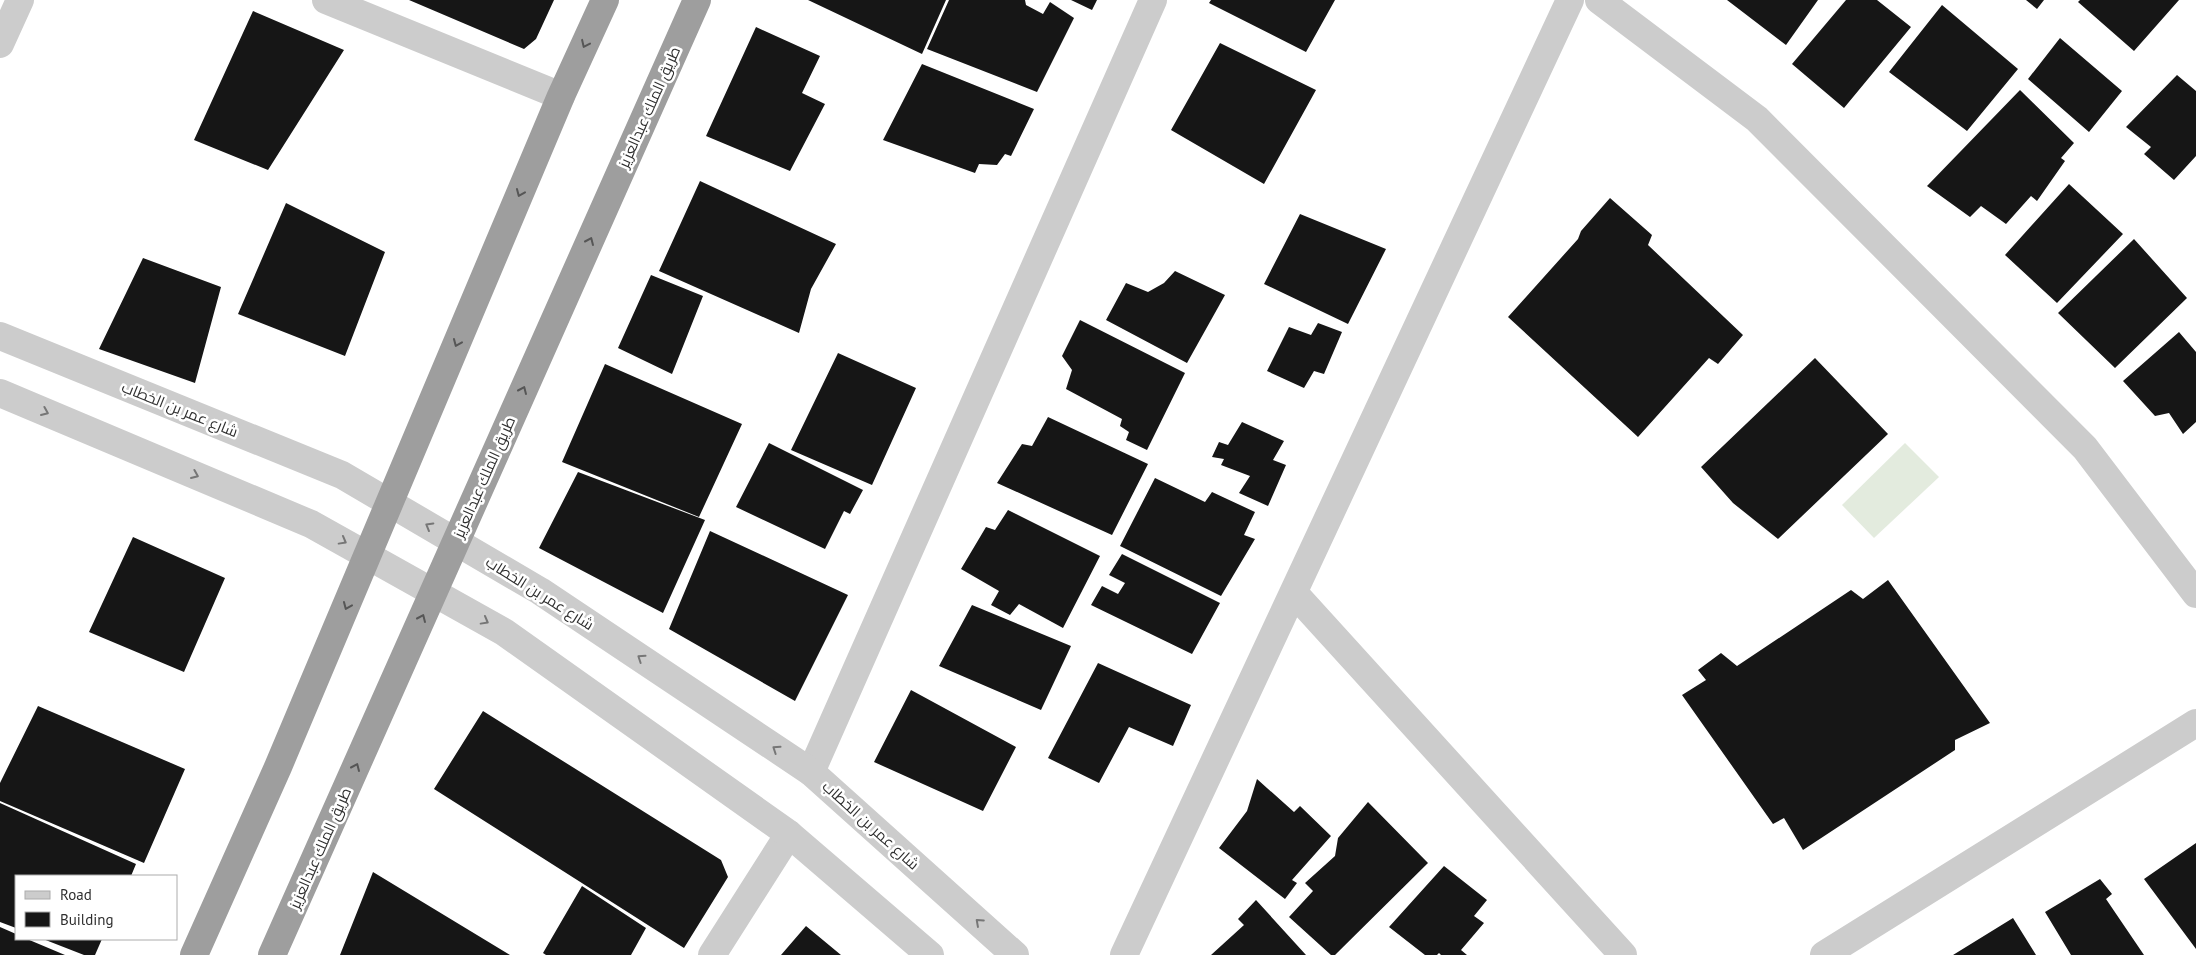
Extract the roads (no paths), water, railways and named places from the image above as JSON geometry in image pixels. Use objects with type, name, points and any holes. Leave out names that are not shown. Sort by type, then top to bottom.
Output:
[{"type":"highway","points":[[194,955],[278,767],[561,96],[606,0]]},
{"type":"highway","name":"طريق الملك عبدالعزيز","points":[[272,955],[697,0]]},
{"type":"street","points":[[0,44],[20,0]]},
{"type":"street","points":[[326,0],[561,96]]},
{"type":"street","points":[[811,772],[1153,0]]},
{"type":"street","points":[[1124,955],[1570,0]]},
{"type":"street","points":[[1599,0],[1757,119],[2085,448],[2196,594]]},
{"type":"street","name":"شارع عمر بن الخطاب","points":[[0,336],[342,475],[540,591],[811,772],[1015,955]]},
{"type":"street","points":[[0,393],[311,524],[504,632],[789,834],[930,955]]},
{"type":"street","points":[[1294,593],[1623,955]]},
{"type":"street","points":[[1824,955],[2196,723]]},
{"type":"street","points":[[712,955],[789,834]]}]
